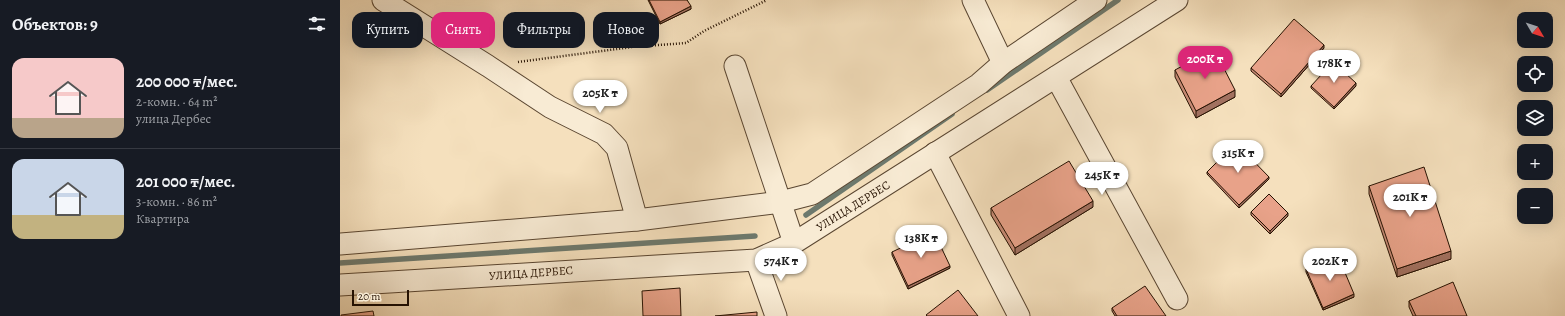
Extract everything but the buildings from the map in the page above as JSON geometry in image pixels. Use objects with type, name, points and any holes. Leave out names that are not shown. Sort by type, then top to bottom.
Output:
[{"type":"street","points":[[383,0],[550,107],[604,134],[617,148],[637,220]]},
{"type":"street","points":[[973,0],[1003,63]]},
{"type":"street","points":[[340,244],[637,220],[781,202],[812,194],[979,84],[1003,63],[1096,0]]},
{"type":"street","name":"УЛИЦА ДЕРБЕС","points":[[340,285],[756,260],[794,243],[1177,0]]},
{"type":"street","points":[[735,66],[794,243]]},
{"type":"street","points":[[1056,77],[1176,299]]},
{"type":"street","points":[[935,153],[1019,316]]},
{"type":"street","points":[[756,260],[776,316]]},
{"type":"path","points":[[488,66],[632,46],[686,42],[704,31],[767,0]]},
{"type":"waterway","points":[[987,90],[1118,0]]},
{"type":"waterway","points":[[806,215],[952,114]]},
{"type":"waterway","points":[[340,263],[755,236]]}]
